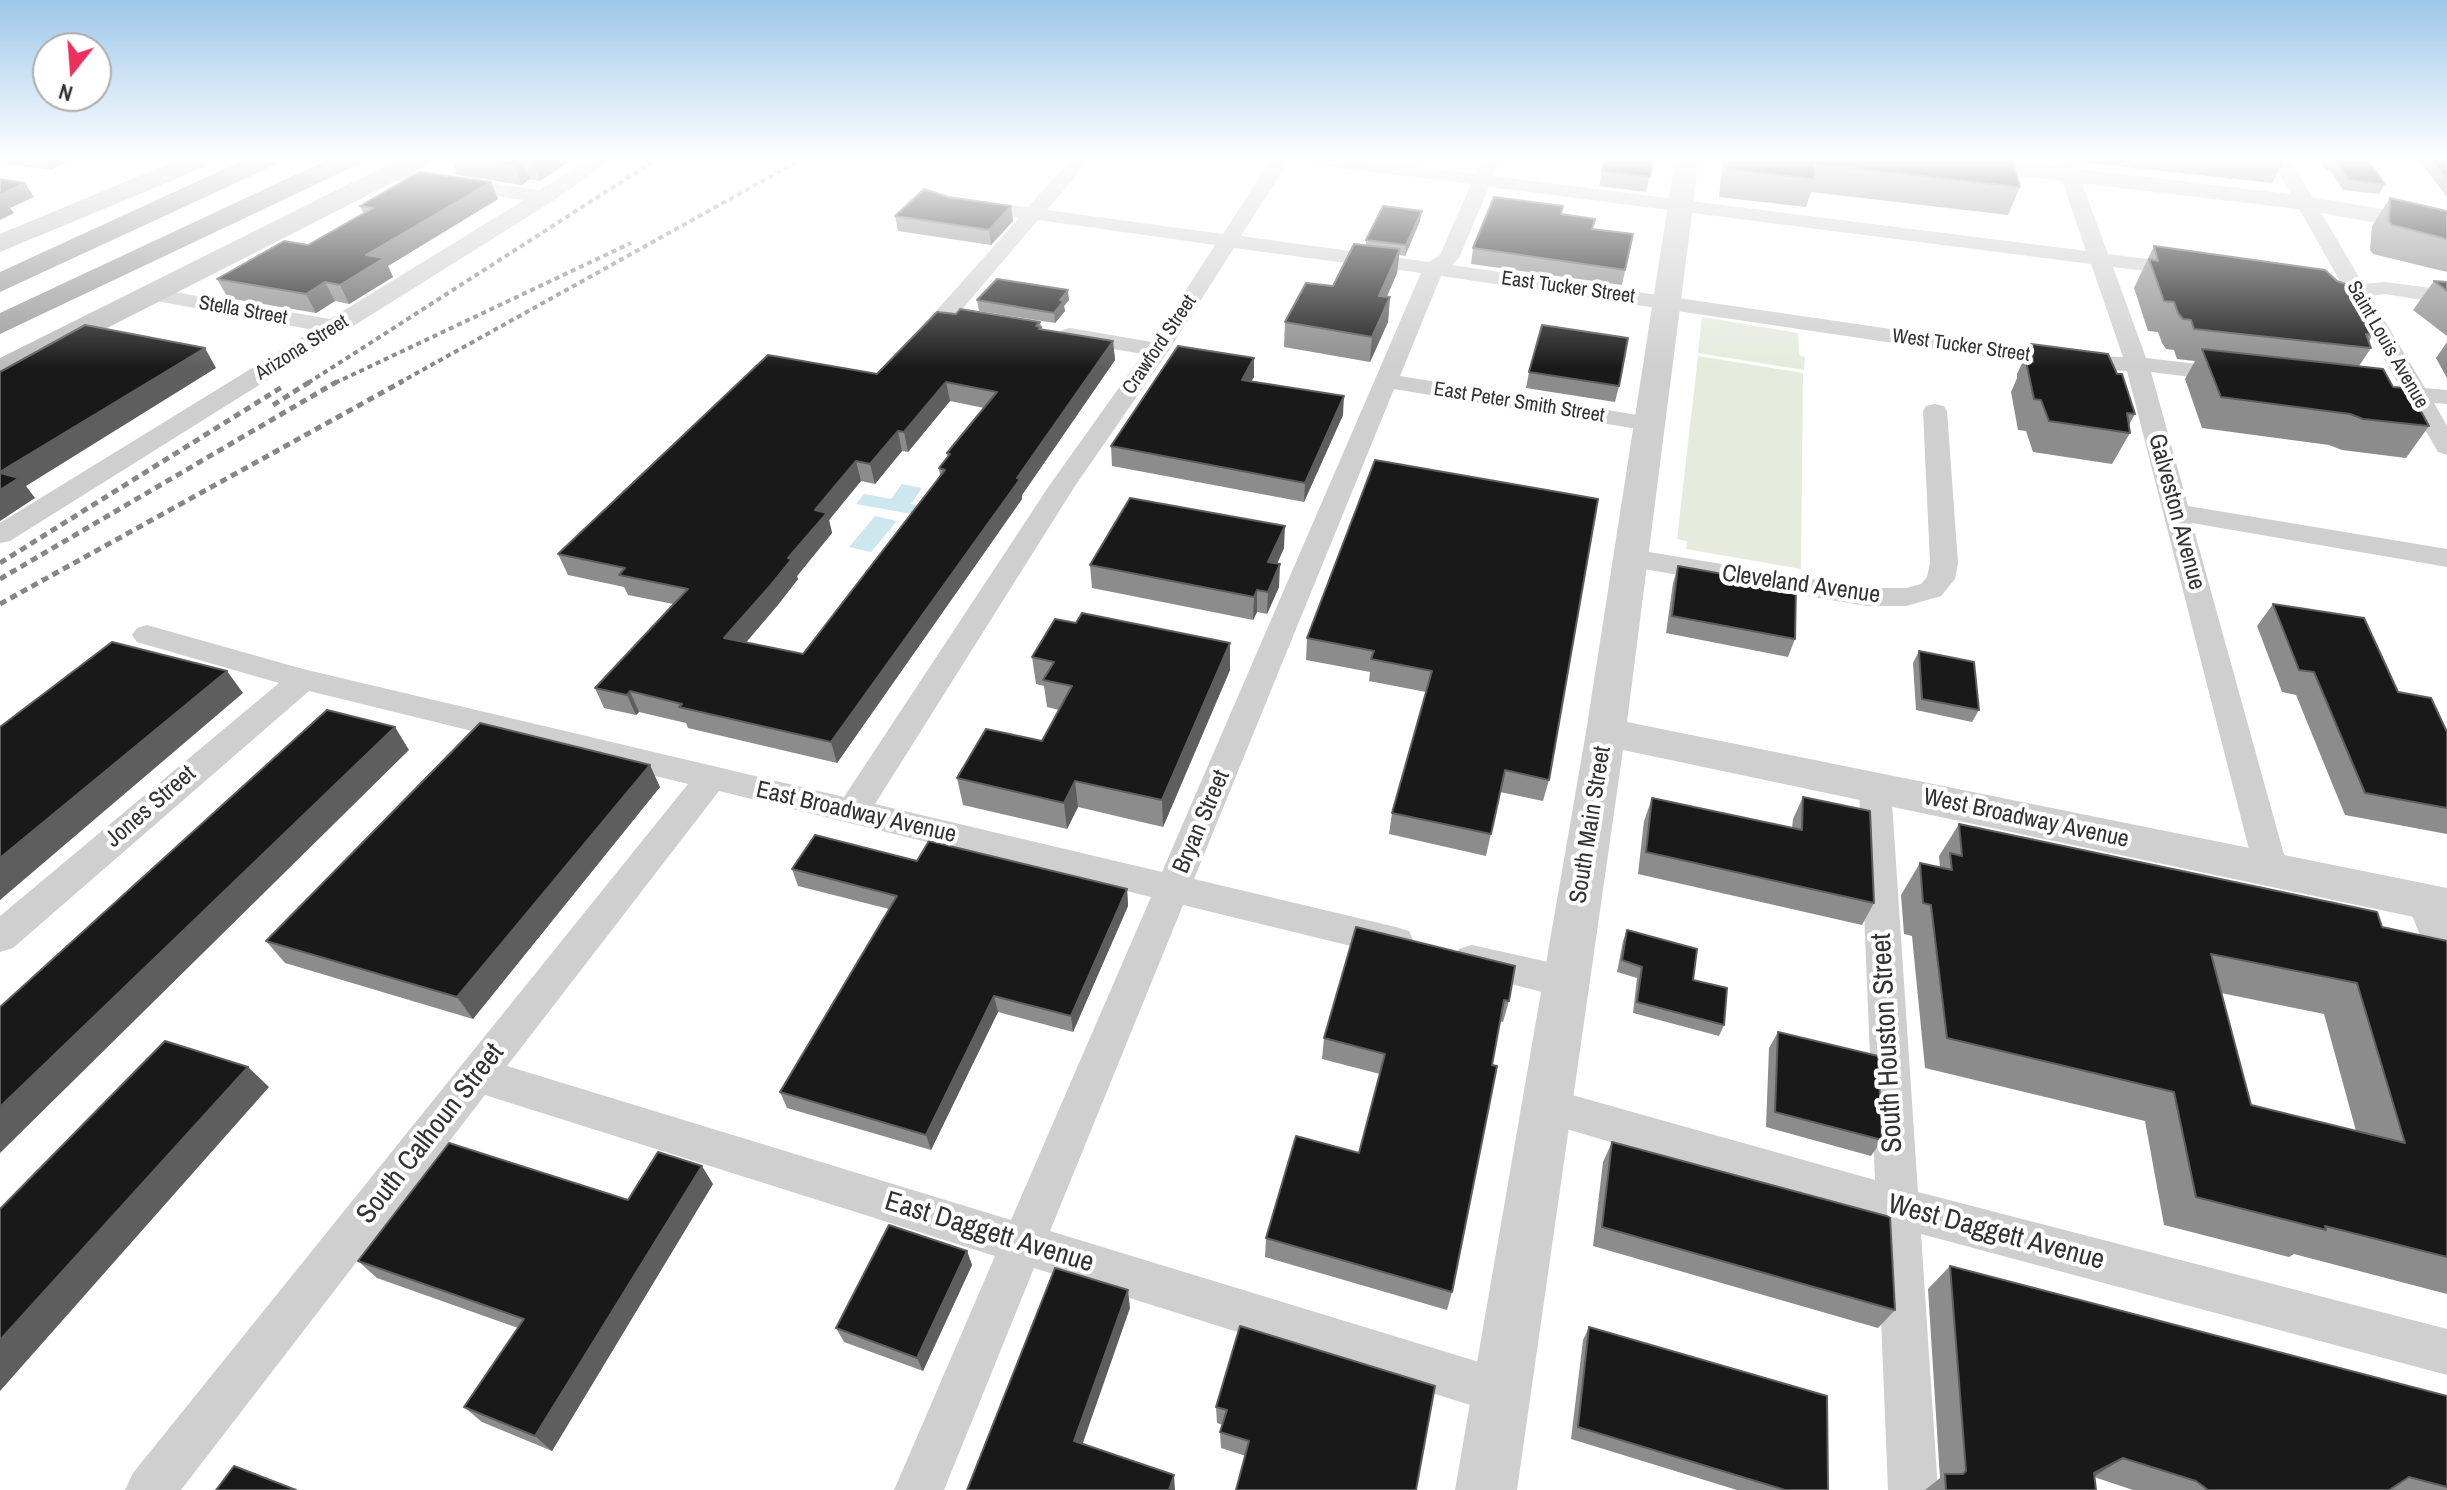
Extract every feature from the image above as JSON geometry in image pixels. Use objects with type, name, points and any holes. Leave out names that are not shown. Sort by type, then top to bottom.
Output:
[{"type":"highway","points":[[0,261],[78,229]]},
{"type":"highway","points":[[0,282],[119,229]]},
{"type":"highway","points":[[0,325],[204,229]]},
{"type":"highway","points":[[0,347],[122,286],[225,229]]},
{"type":"main road","points":[[0,244],[37,229]]},
{"type":"main road","points":[[0,370],[282,229]]},
{"type":"street","name":"Arizona Street","points":[[0,535],[495,229]]},
{"type":"street","points":[[975,320],[945,315],[1022,229]]},
{"type":"street","name":"East Tucker Street","points":[[1136,229],[1667,301]]},
{"type":"street","name":"Crawford Street","points":[[852,812],[1062,486],[1238,229]]},
{"type":"street","name":"Bryan Street","points":[[919,1490],[1433,269],[1449,258],[1461,229]]},
{"type":"street","name":"South Main Street","points":[[1486,1490],[1606,732],[1677,229]]},
{"type":"street","points":[[1868,229],[2206,272]]},
{"type":"street","name":"Galveston Avenue","points":[[2090,229],[2137,365],[2271,869]]},
{"type":"street","name":"Saint Louis Avenue","points":[[2321,229],[2447,447]]},
{"type":"street","points":[[2296,284],[2360,297],[2385,288],[2443,296]]},
{"type":"street","name":"Stella Street","points":[[151,294],[336,327]]},
{"type":"street","name":"West Tucker Street","points":[[1667,301],[2069,362],[2137,365],[2259,378]]},
{"type":"street","points":[[1051,332],[1158,350]]},
{"type":"street","name":"East Peter Smith Street","points":[[1387,381],[1650,424]]},
{"type":"street","points":[[2349,390],[2447,397]]},
{"type":"street","name":"Cleveland Avenue","points":[[1631,558],[1867,597],[1906,597],[1931,590],[1941,579],[1944,563],[1935,411]]},
{"type":"street","points":[[2176,512],[2447,558]]},
{"type":"street","name":"East Broadway Avenue","points":[[147,635],[303,679],[1566,982]]},
{"type":"street","name":"Jones Street","points":[[0,937],[303,679]]},
{"type":"street","name":"West Broadway Avenue","points":[[1606,732],[2436,903]]},
{"type":"street","name":"South Calhoun Street","points":[[150,1490],[711,778]]},
{"type":"street","name":"South Houston Street","points":[[1875,788],[1913,1490]]},
{"type":"street","points":[[2436,903],[2447,958]]},
{"type":"street","name":"East Daggett Avenue","points":[[477,1075],[1502,1392]]},
{"type":"street","name":"West Daggett Avenue","points":[[1547,1106],[1898,1207],[2447,1352]]},
{"type":"shaded area","points":[[1702,317],[1798,333],[1799,355],[1805,357],[1804,370],[1698,353]]},
{"type":"shaded area","points":[[1698,356],[1803,373],[1801,569],[1686,549],[1687,541],[1677,539]]},
{"type":"water","points":[[902,484],[922,488],[911,504],[934,508],[928,517],[856,504],[864,494],[891,499]]},
{"type":"water","points":[[875,516],[897,521],[871,552],[849,547]]},
{"type":"building","points":[[337,229],[411,229],[366,255],[384,258],[340,285],[325,282],[306,294],[217,279],[284,241],[308,245]]},
{"type":"building","points":[[1372,229],[1414,229],[1406,245],[1366,240]]},
{"type":"building","points":[[1481,229],[1592,229],[1633,234],[1625,270],[1473,248]]},
{"type":"building","points":[[2406,229],[2447,229],[2447,239]]},
{"type":"building","points":[[1354,244],[1400,249],[1379,296],[1390,297],[1372,337],[1285,322],[1306,283],[1333,286]]},
{"type":"building","points":[[2154,246],[2325,270],[2337,281],[2351,286],[2376,330],[2369,329],[2372,335],[2366,334],[2371,348],[2194,329],[2191,320],[2183,319],[2178,313],[2174,302],[2164,301],[2149,259],[2158,261]]},
{"type":"building","points":[[997,279],[1068,290],[1054,313],[977,300]]},
{"type":"building","points":[[2434,281],[2447,282],[2447,291]]},
{"type":"building","points":[[960,309],[1040,322],[1036,326],[1041,327],[1039,329],[1113,341],[1017,478],[1020,479],[831,742],[679,707],[682,704],[630,691],[627,695],[595,688],[688,589],[619,575],[625,568],[558,554],[768,355],[877,374],[937,312],[956,314]],"holes":[[[946,382],[997,392],[947,453],[950,454],[939,468],[945,470],[803,654],[724,638],[770,586],[792,559],[788,558],[827,513],[815,510],[856,461],[870,464],[898,431],[904,432]]]},
{"type":"building","points":[[85,325],[205,348],[0,472],[0,372]]},
{"type":"building","points":[[1542,325],[1628,338],[1619,386],[1529,372]]},
{"type":"building","points":[[2031,344],[2108,354],[2117,374],[2122,374],[2135,414],[2127,413],[2130,433],[2049,421],[2041,400],[2034,399],[2026,361],[2033,362]]},
{"type":"building","points":[[1178,346],[1254,358],[1242,380],[1344,396],[1305,483],[1111,446]]},
{"type":"building","points":[[2202,349],[2383,369],[2393,387],[2406,388],[2412,395],[2429,426],[2221,397]]},
{"type":"building","points":[[1375,460],[1598,499],[1549,780],[1505,770],[1491,834],[1392,813],[1432,671],[1371,659],[1374,651],[1307,638]]},
{"type":"building","points":[[0,473],[19,478],[0,490]]},
{"type":"building","points":[[1130,498],[1285,526],[1268,562],[1280,564],[1268,592],[1257,590],[1254,597],[1090,565]]},
{"type":"building","points":[[1678,566],[1796,587],[1795,639],[1672,616]]},
{"type":"building","points":[[2273,604],[2364,618],[2398,692],[2431,698],[2447,732],[2447,808],[2365,793],[2314,672],[2299,670]]},
{"type":"building","points":[[1082,613],[1230,643],[1162,800],[1075,781],[1064,803],[957,778],[986,729],[1042,741],[1072,686],[1043,680],[1054,662],[1032,657],[1055,619],[1076,623]]},
{"type":"building","points":[[112,642],[227,671],[0,858],[0,727]]},
{"type":"building","points":[[1919,651],[1974,662],[1979,710],[1922,699]]},
{"type":"building","points":[[327,710],[395,727],[0,1107],[0,1007]]},
{"type":"building","points":[[480,723],[650,765],[457,997],[266,941]]},
{"type":"building","points":[[1803,797],[1870,811],[1874,903],[1646,852],[1652,798],[1802,830]]},
{"type":"building","points":[[1959,824],[2377,912],[2382,927],[2447,941],[2447,1257],[2196,1197],[2174,1092],[1947,1038],[1931,905],[1923,903],[1920,863],[1952,870],[1950,853],[1962,856]],"holes":[[[2211,954],[2357,983],[2405,1143],[2251,1105]]]},
{"type":"building","points":[[815,835],[917,861],[929,841],[1127,889],[1071,1016],[994,996],[926,1135],[780,1092],[897,896],[792,869]]},
{"type":"building","points":[[1356,927],[1515,966],[1509,1001],[1504,1000],[1492,1065],[1497,1066],[1452,1292],[1266,1238],[1296,1136],[1359,1153],[1385,1054],[1324,1038]]},
{"type":"building","points":[[1627,930],[1697,949],[1693,980],[1727,988],[1724,1025],[1637,1002],[1642,967],[1622,960]]},
{"type":"building","points":[[1778,1032],[1878,1056],[1882,1140],[1775,1112]]},
{"type":"building","points":[[165,1041],[248,1067],[0,1340],[0,1209]]},
{"type":"building","points":[[1612,1142],[1890,1217],[1895,1310],[1602,1227]]},
{"type":"building","points":[[449,1143],[628,1200],[658,1152],[702,1166],[535,1436],[464,1407],[524,1319],[358,1261]]},
{"type":"building","points":[[889,1225],[967,1251],[917,1358],[836,1328]]},
{"type":"building","points":[[1950,1266],[2447,1396],[2447,1487],[2409,1477],[2389,1490],[2208,1490],[2196,1481],[2123,1458],[2094,1473],[2096,1490],[1946,1490],[1945,1474],[1963,1474],[1966,1471]]},
{"type":"building","points":[[1055,1268],[1128,1290],[1074,1441],[1174,1475],[1169,1490],[967,1490]]},
{"type":"building","points":[[1240,1326],[1435,1386],[1416,1490],[1236,1490],[1249,1441],[1220,1432],[1227,1410],[1216,1407]]},
{"type":"building","points":[[1589,1327],[1827,1396],[1828,1490],[1785,1490],[1578,1427]]},
{"type":"building","points":[[234,1466],[296,1490],[216,1490]]},
{"type":"railway","points":[[308,383],[549,229]]},
{"type":"railway","points":[[399,383],[677,229]]},
{"type":"railway","points":[[335,383],[631,243]]},
{"type":"railway","points":[[273,405],[311,381]]},
{"type":"railway","points":[[0,579],[338,381]]},
{"type":"railway","points":[[0,604],[403,381]]},
{"type":"railway","points":[[0,563],[282,387]]}]
